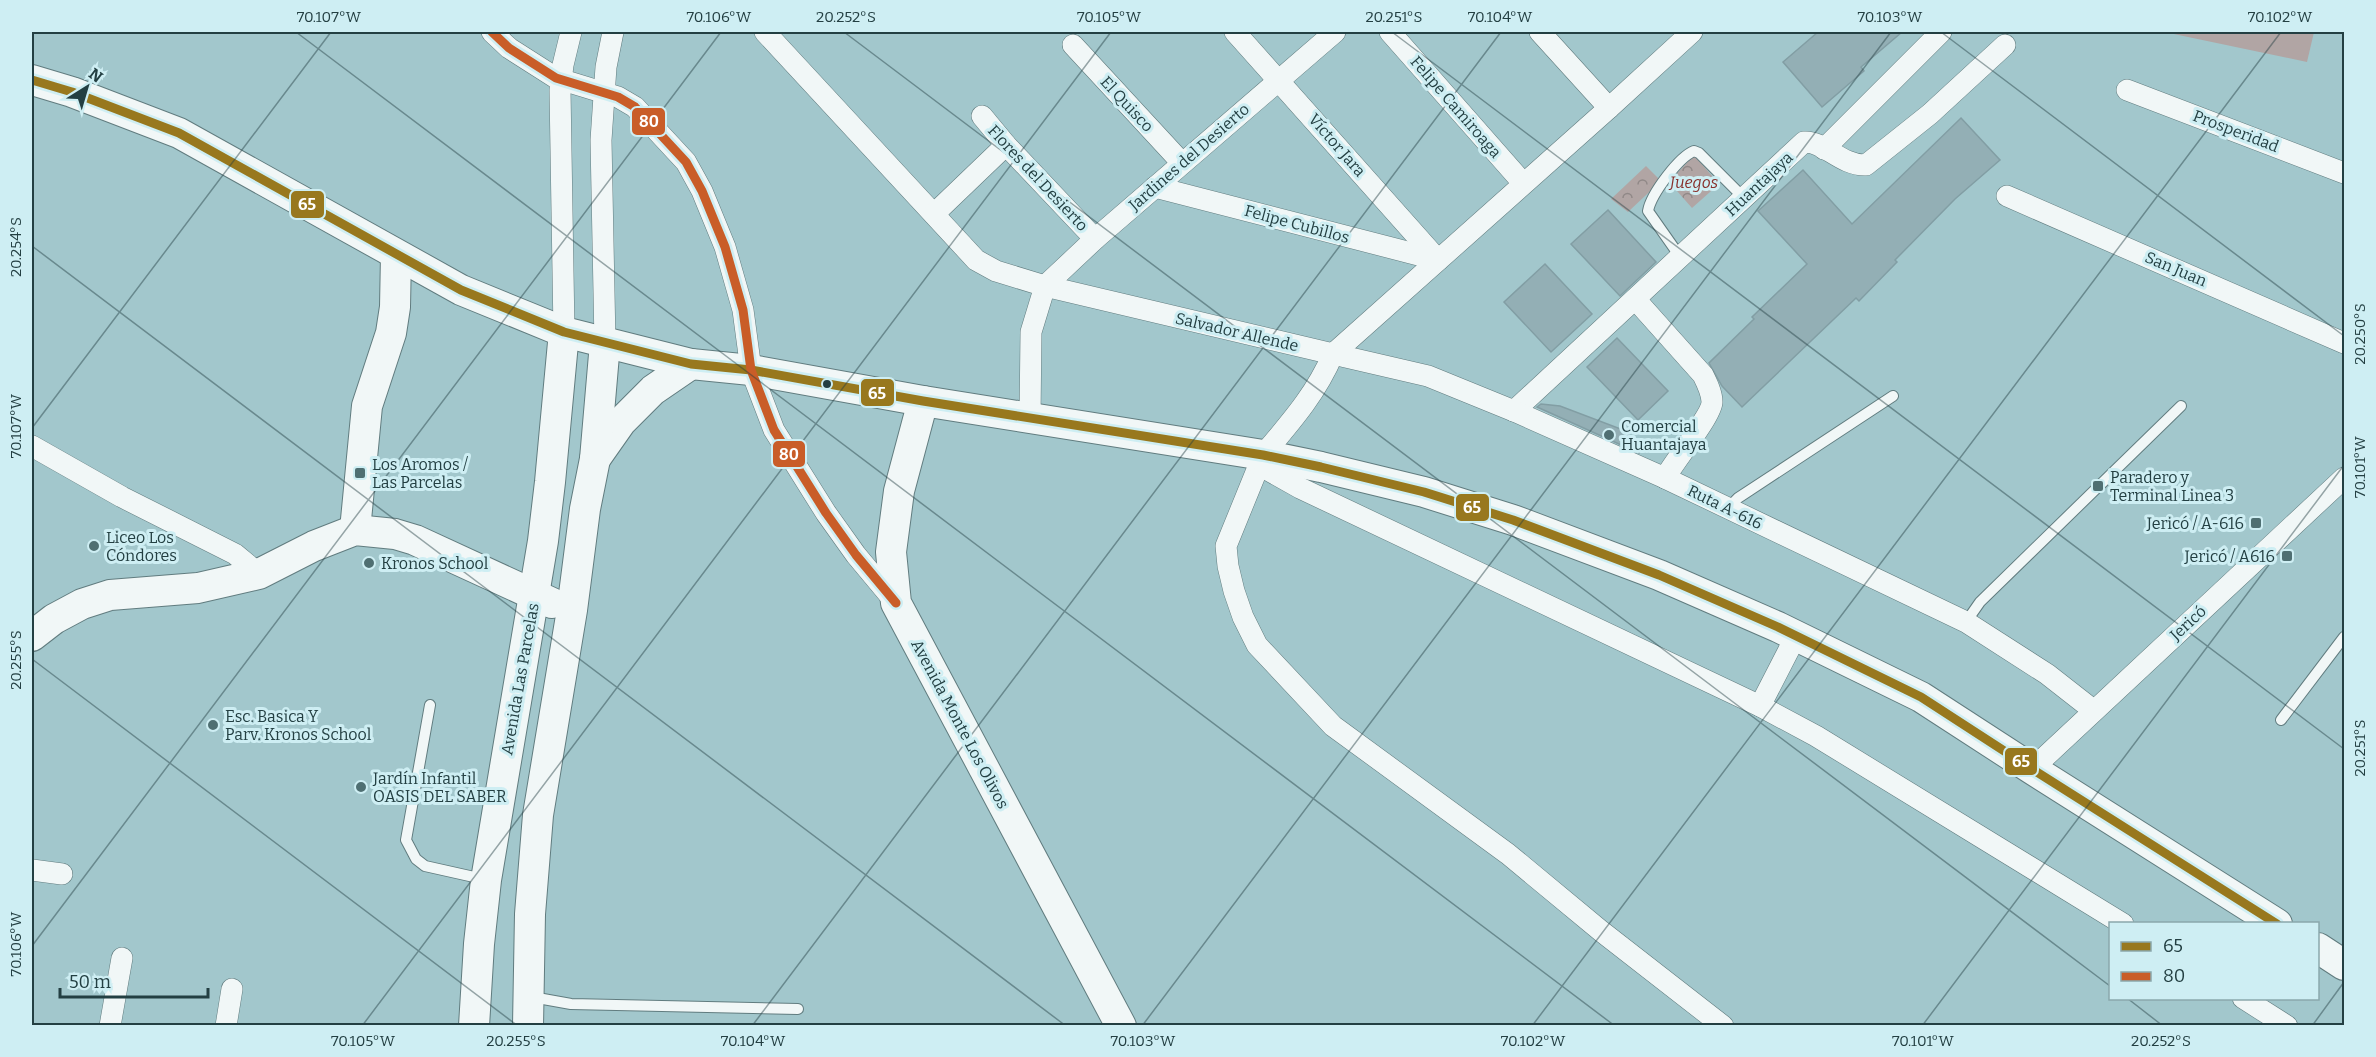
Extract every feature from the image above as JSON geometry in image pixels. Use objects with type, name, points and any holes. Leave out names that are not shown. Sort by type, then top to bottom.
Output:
[{"type":"main road","points":[[32,80],[72,92],[179,133],[461,290],[564,332],[692,364],[751,370],[1261,460],[1321,467],[1424,492],[1513,520],[1659,575],[1796,636],[1921,697],[2274,922]]},
{"type":"main road","points":[[356,530],[367,406],[391,333],[394,316],[396,255]]},
{"type":"main road","name":"Avenida Las Parcelas","points":[[474,1026],[478,944],[486,880],[534,596],[550,482],[564,332]]},
{"type":"main road","points":[[528,1011],[533,860],[545,771],[572,610],[585,509],[595,459],[605,343]]},
{"type":"main road","points":[[595,459],[621,422],[654,390],[692,364]]},
{"type":"main road","name":"Avenida Monte Los Olivos","points":[[923,402],[899,491],[891,552],[896,603],[1121,1026]]},
{"type":"main road","points":[[32,636],[54,619],[82,604],[110,595],[198,588],[259,574],[314,546],[356,530],[395,534],[415,540],[534,596],[572,610]]},
{"type":"main road","points":[[2319,949],[2344,965]]},
{"type":"street","points":[[492,32],[509,48],[561,80],[618,97],[635,107],[686,162],[702,191],[725,247],[743,310],[751,370],[774,430],[820,504],[856,555],[896,603]]},
{"type":"street","points":[[564,332],[561,80],[571,32]]},
{"type":"street","points":[[605,343],[601,141],[603,92],[613,32]]},
{"type":"street","name":"Salvador Allende","points":[[765,32],[975,260],[985,267],[1045,286],[1333,354]]},
{"type":"street","name":"Víctor Jara","points":[[1235,32],[1438,260]]},
{"type":"street","name":"Jardines del Desierto","points":[[1045,286],[1095,238],[1335,32]]},
{"type":"street","name":"Felipe Camiroaga","points":[[1389,32],[1523,183]]},
{"type":"street","points":[[1540,32],[1609,108]]},
{"type":"street","points":[[1692,32],[1333,354],[1309,400],[1261,460],[1226,546],[1234,591],[1243,617],[1257,645],[1334,726],[1508,854],[1723,1026]]},
{"type":"street","points":[[1824,149],[1941,32]]},
{"type":"street","name":"El Quisco","points":[[1073,45],[1182,163]]},
{"type":"street","name":"Huantajaya","points":[[1514,411],[1804,142],[1813,142],[1850,164],[1866,165],[1930,114],[2005,45]]},
{"type":"street","name":"Prosperidad","points":[[2127,90],[2344,173]]},
{"type":"street","name":"Flores del Desierto","points":[[982,116],[1006,145],[1095,238]]},
{"type":"street","points":[[934,214],[1006,145]]},
{"type":"street","name":"Felipe Cubillos","points":[[1155,187],[1438,260]]},
{"type":"street","name":"San Juan","points":[[2007,196],[2344,343]]},
{"type":"street","points":[[1030,418],[1031,332],[1045,286]]},
{"type":"street","points":[[1635,300],[1703,375],[1709,386],[1712,403],[1707,415],[1665,478]]},
{"type":"street","name":"Ruta A-616","points":[[1333,354],[1428,376],[1514,411],[1665,478],[1966,622],[2047,674],[2093,710]]},
{"type":"street","points":[[32,446],[122,497],[235,554],[259,574]]},
{"type":"street","points":[[1261,460],[1300,488],[1761,706],[1836,749],[2119,922]]},
{"type":"street","name":"Jericó","points":[[2032,769],[2344,478]]},
{"type":"street","points":[[1761,706],[1796,636]]},
{"type":"street","points":[[32,870],[62,874]]},
{"type":"street","points":[[110,1026],[122,958]]},
{"type":"street","points":[[226,1026],[232,989]]},
{"type":"street","points":[[2244,1000],[2287,1026]]},
{"type":"lane","points":[[1680,258],[1648,211],[1655,193],[1690,152],[1699,153],[1744,198]]},
{"type":"lane","points":[[1728,508],[1738,498],[1893,396]]},
{"type":"lane","points":[[1966,622],[1980,602],[2181,406]]},
{"type":"lane","points":[[2281,720],[2344,637]]},
{"type":"lane","points":[[430,705],[406,840],[416,859],[424,866],[442,872],[486,880]]},
{"type":"lane","points":[[528,1011],[571,1004],[798,1009]]},
{"type":"green space","points":[[2170,32],[2314,32],[2307,62]]},
{"type":"green space","name":"Juegos","points":[[1694,155],[1719,184],[1692,208],[1669,182]]},
{"type":"green space","name":"Juegos","points":[[1646,166],[1661,181],[1628,212],[1611,199]]},
{"type":"building","points":[[1818,32],[1902,32],[1861,67],[1864,71],[1822,107],[1783,62]]},
{"type":"building","points":[[1961,118],[2000,160],[1955,199],[1895,260],[1897,262],[1859,301],[1856,298],[1742,407],[1722,386],[1709,363],[1754,319],[1752,317],[1807,264],[1758,211],[1803,170],[1852,224]]},
{"type":"building","points":[[1608,210],[1656,262],[1620,296],[1571,244]]},
{"type":"building","points":[[1545,264],[1592,314],[1551,352],[1504,302]]},
{"type":"building","points":[[1617,338],[1668,391],[1638,420],[1587,367]]},
{"type":"building","name":"Comercial Huantajaya","points":[[1541,404],[1560,406],[1626,431],[1624,433],[1643,443],[1639,453],[1537,407]]},
{"type":"transit line","name":"80","points":[[492,32],[509,48],[556,78],[618,97],[635,107],[686,162],[702,191],[725,247],[743,310],[751,370],[774,430],[826,513],[856,555],[896,603]]},
{"type":"transit line","name":"65","points":[[32,80],[72,92],[179,133],[461,290],[564,332],[691,364],[751,370],[923,401],[1263,455],[1424,492],[1513,520],[1659,575],[1778,627],[1921,697],[2274,922]]},
{"type":"place","name":"Comercial Huantajaya","points":[[1609,435]]},
{"type":"place","name":"Los Aromos / Las Parcelas","points":[[360,473]]},
{"type":"place","name":"Paradero y Terminal Linea 3","points":[[2098,486]]},
{"type":"place","name":"Jericó / A-616","points":[[2256,523]]},
{"type":"place","name":"Liceo Los Cóndores","points":[[94,546]]},
{"type":"place","name":"Jericó / A616","points":[[2287,556]]},
{"type":"place","name":"Kronos School","points":[[369,563]]},
{"type":"place","name":"Esc. Basica Y Parv. Kronos School","points":[[213,725]]},
{"type":"place","name":"Jardín Infantil OASIS DEL SABER","points":[[361,787]]}]
